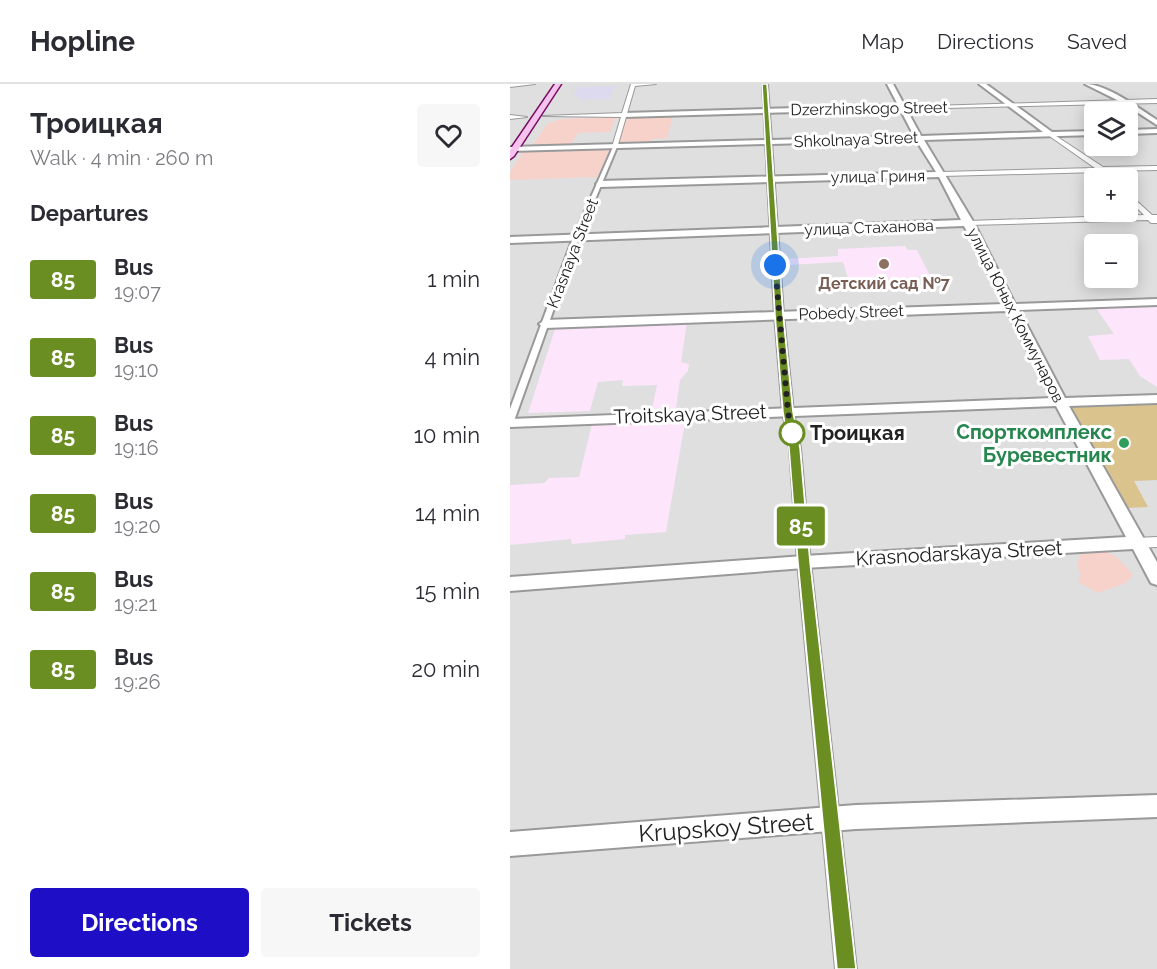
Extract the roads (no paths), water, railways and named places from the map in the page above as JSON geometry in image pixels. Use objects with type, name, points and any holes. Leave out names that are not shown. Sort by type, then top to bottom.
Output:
[{"type":"main road","points":[[512,152],[558,84]]},
{"type":"street","points":[[510,85],[532,84]]},
{"type":"street","points":[[633,85],[653,84]]},
{"type":"street","points":[[765,84],[779,315],[788,412],[795,448],[804,562],[846,969]]},
{"type":"street","name":"улица Юных Коммунаров","points":[[890,84],[918,137],[969,223],[1061,403],[1157,578]]},
{"type":"street","points":[[982,84],[1100,168]]},
{"type":"street","points":[[1088,84],[1125,102]]},
{"type":"street","name":"Krasnaya Street","points":[[510,422],[576,238],[615,147],[633,85]]},
{"type":"street","name":"Dzerzhinskogo Street","points":[[1125,102],[1157,101]]},
{"type":"street","name":"Dzerzhinskogo Street","points":[[546,116],[1084,103]]},
{"type":"street","points":[[1138,111],[1157,123]]},
{"type":"street","points":[[510,117],[524,117]]},
{"type":"street","points":[[1138,132],[1157,131]]},
{"type":"street","name":"Shkolnaya Street","points":[[512,152],[1084,133]]},
{"type":"street","name":"улица Гриня","points":[[1138,168],[1157,168]]},
{"type":"street","name":"улица Гриня","points":[[600,184],[1084,170]]},
{"type":"street","points":[[1138,203],[1154,217],[1157,224]]},
{"type":"street","name":"улица Стаханова","points":[[510,240],[1154,217]]},
{"type":"street","name":"Pobedy Street","points":[[545,324],[1011,305],[1157,302]]},
{"type":"street","name":"Troitskaya Street","points":[[510,422],[1157,399]]},
{"type":"street","name":"Krasnodarskaya Street","points":[[510,584],[804,562],[1157,542]]},
{"type":"street","name":"Krupskoy Street","points":[[510,844],[832,820],[1157,806]]},
{"type":"place","name":"Детский сад №7","points":[[884,264]]},
{"type":"place","name":"Троицкая","points":[[792,433]]},
{"type":"place","name":"Cпорткомплекс Буревестник","points":[[1124,443]]}]
